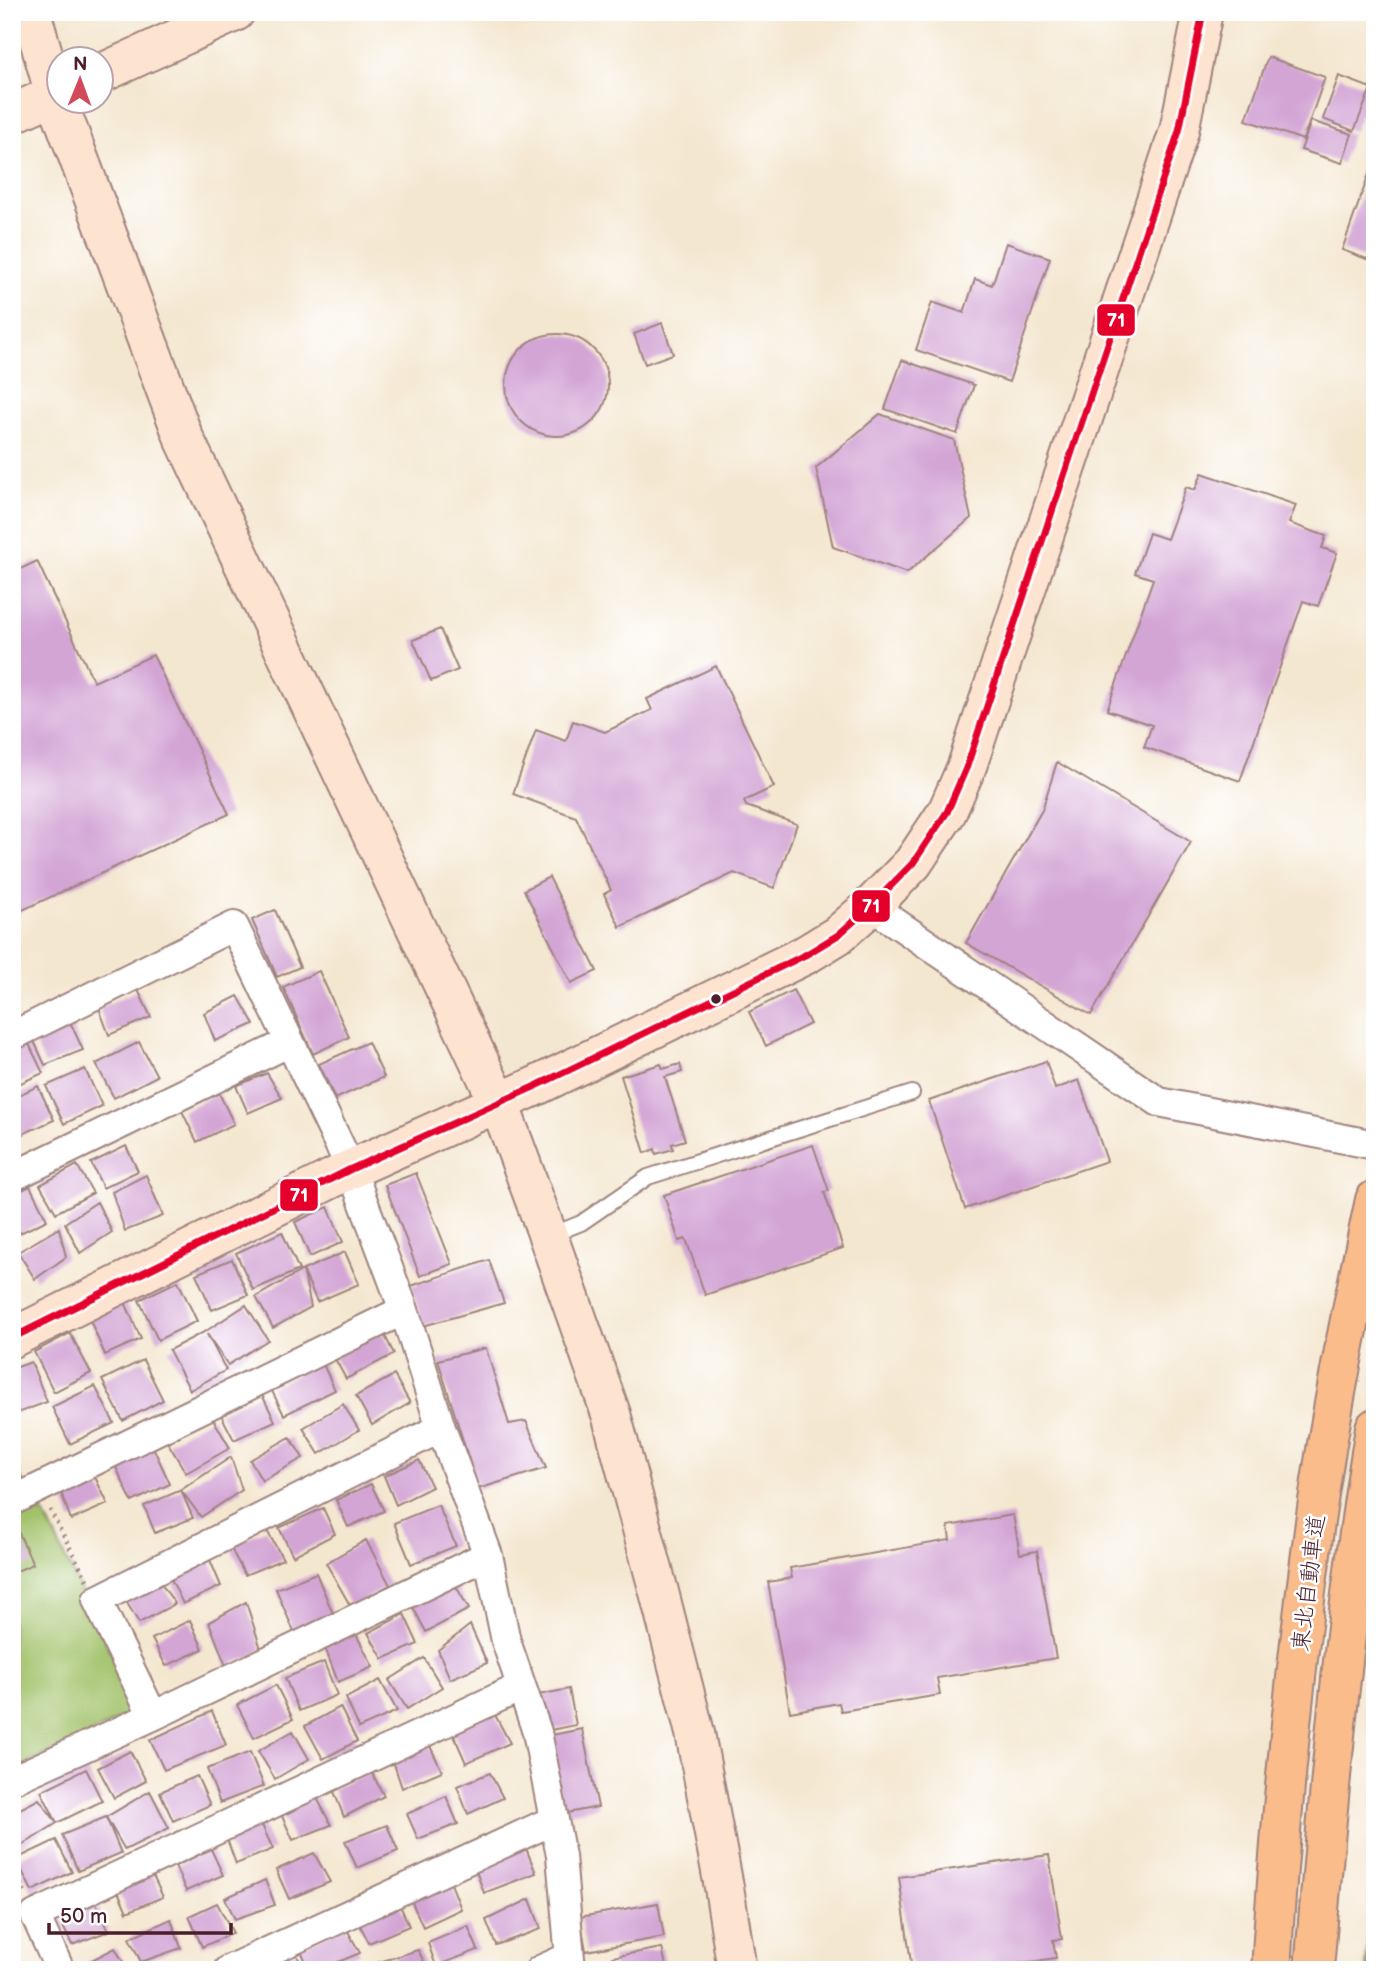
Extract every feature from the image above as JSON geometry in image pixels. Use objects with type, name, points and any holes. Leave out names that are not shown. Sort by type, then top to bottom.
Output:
[{"type":"highway","name":"東北自動車道","points":[[1271,1970],[1290,1742],[1315,1521],[1351,1311],[1375,1200]]},
{"type":"highway","name":"東北自動車道","points":[[1314,1970],[1332,1743],[1358,1530],[1375,1428]]},
{"type":"street","points":[[31,12],[46,59]]},
{"type":"street","points":[[116,67],[235,12]]},
{"type":"street","points":[[12,1338],[351,1169],[499,1103],[807,954],[838,935],[913,863],[947,812],[967,766],[1179,131],[1203,12]]},
{"type":"street","points":[[12,114],[46,99]]},
{"type":"street","points":[[65,116],[183,436],[499,1103],[548,1236],[611,1414],[659,1592],[696,1740],[737,1970]]},
{"type":"street","points":[[871,906],[1158,1102],[1375,1145]]},
{"type":"street","points":[[12,1036],[234,926],[351,1169],[404,1310],[442,1428],[488,1555],[506,1641],[537,1732],[561,1856],[570,1963],[540,1970]]},
{"type":"street","points":[[12,1177],[290,1042]]},
{"type":"street","points":[[12,1501],[404,1310]]},
{"type":"street","points":[[153,1716],[97,1600],[442,1428]]},
{"type":"street","points":[[12,1780],[153,1716],[488,1555]]},
{"type":"street","points":[[60,1970],[36,1915],[521,1687]]},
{"type":"street","points":[[228,1970],[554,1820]]},
{"type":"lane","points":[[548,1236],[581,1223],[648,1177],[912,1093]]},
{"type":"path","points":[[37,1488],[97,1600]]},
{"type":"green space","points":[[22,1506],[44,1513],[133,1699],[127,1716],[12,1771],[12,1510]]},
{"type":"green space","points":[[1375,1795],[1375,1970],[1366,1970]]},
{"type":"building","points":[[1268,57],[1325,77],[1303,140],[1246,120]]},
{"type":"building","points":[[1339,76],[1371,88],[1354,131],[1323,119]]},
{"type":"building","points":[[1311,121],[1352,134],[1342,163],[1301,150]]},
{"type":"building","points":[[1375,157],[1375,262],[1342,250]]},
{"type":"building","points":[[1006,243],[1050,258],[1009,382],[916,350],[932,302],[964,313],[975,279],[992,285]]},
{"type":"building","points":[[662,323],[673,354],[645,364],[634,334]]},
{"type":"building","points":[[557,334],[576,338],[593,349],[604,366],[608,385],[604,404],[593,421],[576,432],[557,436],[538,432],[521,421],[510,404],[506,385],[510,366],[521,349],[538,338]]},
{"type":"building","points":[[902,360],[974,385],[957,434],[885,409]]},
{"type":"building","points":[[880,414],[954,440],[971,518],[907,573],[833,547],[816,468]]},
{"type":"building","points":[[1202,473],[1296,505],[1289,523],[1326,536],[1322,548],[1337,553],[1318,606],[1303,601],[1240,781],[1144,747],[1152,725],[1107,710],[1153,579],[1135,573],[1149,533],[1167,539],[1186,487],[1195,490]]},
{"type":"building","points":[[37,561],[94,682],[153,655],[229,814],[12,915],[12,573]]},
{"type":"building","points":[[440,629],[458,670],[431,681],[413,640]]},
{"type":"building","points":[[716,666],[774,787],[744,801],[746,806],[797,824],[774,888],[734,873],[620,927],[604,894],[611,890],[576,817],[513,794],[536,730],[566,741],[573,721],[605,732],[652,710],[647,699]]},
{"type":"building","points":[[1057,762],[1191,842],[1091,1015],[966,943],[1042,810]]},
{"type":"building","points":[[549,877],[597,971],[571,983],[524,890]]},
{"type":"building","points":[[275,910],[300,967],[277,977],[252,920]]},
{"type":"building","points":[[319,971],[349,1037],[313,1054],[283,987]]},
{"type":"building","points":[[138,990],[151,1017],[109,1035],[99,1008]]},
{"type":"building","points":[[793,990],[810,1024],[766,1046],[749,1012]]},
{"type":"building","points":[[238,996],[254,1024],[215,1041],[204,1013]]},
{"type":"building","points":[[71,1024],[83,1050],[45,1065],[33,1039]]},
{"type":"building","points":[[28,1042],[43,1073],[12,1087],[12,1049]]},
{"type":"building","points":[[139,1042],[157,1076],[114,1098],[96,1064]]},
{"type":"building","points":[[368,1042],[384,1077],[335,1099],[319,1064]]},
{"type":"building","points":[[1046,1061],[1055,1089],[1079,1080],[1107,1161],[965,1209],[929,1101]]},
{"type":"building","points":[[661,1064],[663,1069],[680,1064],[682,1072],[665,1077],[685,1140],[672,1144],[673,1149],[656,1154],[655,1149],[645,1153],[621,1076]]},
{"type":"building","points":[[85,1069],[102,1106],[64,1124],[46,1086]]},
{"type":"building","points":[[267,1073],[282,1098],[248,1113],[236,1086]]},
{"type":"building","points":[[38,1086],[54,1120],[16,1137],[12,1129],[12,1098]]},
{"type":"building","points":[[219,1093],[234,1124],[197,1142],[182,1111]]},
{"type":"building","points":[[813,1145],[829,1191],[824,1192],[843,1248],[705,1295],[686,1239],[679,1241],[664,1195]]},
{"type":"building","points":[[126,1146],[138,1171],[103,1188],[91,1163]]},
{"type":"building","points":[[77,1165],[93,1193],[56,1213],[40,1185]]},
{"type":"building","points":[[416,1173],[452,1264],[420,1276],[385,1185]]},
{"type":"building","points":[[146,1175],[163,1216],[125,1231],[112,1192]]},
{"type":"building","points":[[30,1186],[47,1220],[12,1237],[12,1195]]},
{"type":"building","points":[[97,1202],[112,1232],[80,1253],[65,1223]]},
{"type":"building","points":[[328,1207],[343,1242],[310,1257],[295,1222]]},
{"type":"building","points":[[59,1228],[66,1257],[35,1279],[18,1252]]},
{"type":"building","points":[[282,1232],[299,1270],[253,1290],[236,1253]]},
{"type":"building","points":[[345,1252],[359,1284],[317,1302],[303,1270]]},
{"type":"building","points":[[232,1259],[248,1295],[212,1310],[196,1274]]},
{"type":"building","points":[[489,1260],[504,1303],[423,1326],[411,1286]]},
{"type":"building","points":[[303,1270],[311,1307],[273,1328],[256,1297]]},
{"type":"building","points":[[178,1281],[197,1321],[158,1340],[139,1300]]},
{"type":"building","points":[[125,1302],[141,1339],[105,1355],[89,1318]]},
{"type":"building","points":[[246,1305],[268,1340],[228,1365],[207,1334],[226,1370],[190,1390],[169,1350],[206,1331]]},
{"type":"building","points":[[383,1332],[394,1354],[346,1379],[334,1357]]},
{"type":"building","points":[[70,1333],[91,1373],[54,1392],[34,1352]]},
{"type":"building","points":[[486,1348],[509,1424],[526,1421],[546,1468],[478,1489],[438,1360]]},
{"type":"building","points":[[143,1360],[163,1400],[123,1421],[102,1380]]},
{"type":"building","points":[[31,1362],[47,1402],[12,1415],[12,1369]]},
{"type":"building","points":[[322,1362],[335,1390],[284,1415],[270,1387]]},
{"type":"building","points":[[394,1375],[410,1403],[372,1425],[356,1396]]},
{"type":"building","points":[[95,1386],[114,1423],[70,1444],[52,1407]]},
{"type":"building","points":[[261,1393],[275,1421],[234,1440],[220,1413]]},
{"type":"building","points":[[343,1404],[359,1430],[319,1454],[303,1428]]},
{"type":"building","points":[[212,1417],[230,1448],[186,1473],[168,1443]]},
{"type":"building","points":[[290,1437],[303,1458],[262,1481],[250,1460]]},
{"type":"building","points":[[153,1447],[170,1484],[132,1502],[115,1465]]},
{"type":"building","points":[[231,1457],[242,1490],[201,1517],[181,1490]]},
{"type":"building","points":[[12,1458],[23,1479],[12,1484]]},
{"type":"building","points":[[419,1460],[432,1487],[396,1505],[384,1476]]},
{"type":"building","points":[[94,1475],[108,1504],[71,1520],[60,1489]]},
{"type":"building","points":[[371,1484],[384,1511],[348,1527],[336,1500]]},
{"type":"building","points":[[181,1490],[193,1518],[155,1533],[144,1506]]},
{"type":"building","points":[[438,1505],[456,1546],[411,1564],[394,1523]]},
{"type":"building","points":[[323,1508],[335,1534],[293,1556],[279,1528]]},
{"type":"building","points":[[1013,1515],[1020,1554],[1037,1551],[1056,1658],[937,1678],[940,1695],[841,1711],[839,1703],[790,1712],[768,1582],[792,1578],[790,1568],[950,1540],[948,1526]]},
{"type":"building","points":[[12,1518],[33,1564],[12,1573]]},
{"type":"building","points":[[266,1529],[283,1559],[245,1575],[230,1547]]},
{"type":"building","points":[[366,1540],[390,1585],[351,1607],[326,1563]]},
{"type":"building","points":[[210,1560],[221,1586],[183,1604],[171,1579]]},
{"type":"building","points":[[316,1573],[334,1616],[294,1632],[276,1589]]},
{"type":"building","points":[[159,1580],[175,1604],[139,1623],[124,1598]]},
{"type":"building","points":[[453,1581],[469,1609],[426,1632],[412,1605]]},
{"type":"building","points":[[246,1602],[262,1652],[226,1666],[209,1622]]},
{"type":"building","points":[[404,1614],[418,1644],[383,1659],[368,1633]]},
{"type":"building","points":[[190,1620],[203,1649],[166,1666],[152,1639]]},
{"type":"building","points":[[470,1625],[487,1663],[450,1679],[438,1650]]},
{"type":"building","points":[[356,1634],[373,1667],[338,1682],[324,1645]]},
{"type":"building","points":[[424,1658],[442,1687],[407,1709],[389,1680]]},
{"type":"building","points":[[324,1662],[337,1695],[299,1711],[285,1678]]},
{"type":"building","points":[[380,1680],[397,1711],[359,1728],[346,1698]]},
{"type":"building","points":[[276,1685],[293,1719],[254,1738],[237,1705]]},
{"type":"building","points":[[569,1689],[576,1725],[545,1731],[538,1695]]},
{"type":"building","points":[[340,1707],[357,1741],[323,1759],[305,1726]]},
{"type":"building","points":[[212,1711],[226,1745],[164,1770],[150,1740]]},
{"type":"building","points":[[494,1713],[510,1743],[466,1763],[452,1731]]},
{"type":"building","points":[[582,1729],[598,1807],[562,1814],[547,1736]]},
{"type":"building","points":[[293,1731],[309,1759],[275,1779],[258,1751]]},
{"type":"building","points":[[429,1744],[442,1771],[402,1788],[393,1761]]},
{"type":"building","points":[[130,1751],[146,1781],[114,1798],[98,1768]]},
{"type":"building","points":[[250,1752],[264,1786],[220,1803],[207,1769]]},
{"type":"building","points":[[86,1769],[102,1801],[57,1823],[41,1791]]},
{"type":"building","points":[[371,1771],[384,1796],[344,1817],[333,1789]]},
{"type":"building","points":[[490,1773],[503,1798],[468,1814],[457,1786]]},
{"type":"building","points":[[197,1776],[210,1805],[173,1821],[160,1792]]},
{"type":"building","points":[[150,1791],[169,1828],[125,1850],[106,1817]]},
{"type":"building","points":[[316,1796],[331,1825],[293,1840],[281,1814]]},
{"type":"building","points":[[446,1796],[458,1824],[418,1839],[407,1814]]},
{"type":"building","points":[[39,1799],[57,1823],[15,1850],[12,1844],[12,1813]]},
{"type":"building","points":[[106,1817],[121,1853],[78,1871],[62,1835]]},
{"type":"building","points":[[261,1823],[273,1849],[236,1864],[227,1839]]},
{"type":"building","points":[[387,1825],[398,1851],[357,1868],[345,1841]]},
{"type":"building","points":[[56,1840],[72,1872],[32,1891],[16,1859]]},
{"type":"building","points":[[525,1846],[536,1873],[484,1893],[475,1868]]},
{"type":"building","points":[[211,1849],[223,1875],[186,1891],[175,1866]]},
{"type":"building","points":[[314,1853],[330,1882],[289,1899],[276,1870]]},
{"type":"building","points":[[1049,1855],[1062,1939],[1053,1940],[1056,1958],[977,1970],[912,1970],[899,1877]]},
{"type":"building","points":[[151,1872],[163,1897],[127,1912],[117,1889]]},
{"type":"building","points":[[265,1880],[275,1905],[235,1919],[225,1898]]},
{"type":"building","points":[[450,1881],[461,1909],[423,1927],[410,1898]]},
{"type":"building","points":[[530,1899],[541,1929],[496,1945],[486,1920]]},
{"type":"building","points":[[96,1903],[109,1931],[72,1945],[60,1920]]},
{"type":"building","points":[[217,1903],[233,1933],[202,1947],[189,1916]]},
{"type":"building","points":[[399,1903],[409,1926],[369,1943],[358,1921]]},
{"type":"building","points":[[658,1903],[664,1937],[586,1951],[580,1917]]},
{"type":"building","points":[[171,1919],[181,1948],[141,1962],[129,1938]]},
{"type":"building","points":[[345,1926],[360,1953],[319,1970],[310,1970],[299,1947]]},
{"type":"building","points":[[468,1926],[478,1950],[436,1966],[428,1943]]},
{"type":"building","points":[[115,1948],[128,1970],[77,1970],[76,1968]]},
{"type":"building","points":[[662,1948],[667,1970],[614,1970],[612,1957]]},
{"type":"building","points":[[418,1950],[428,1970],[372,1970],[370,1965]]},
{"type":"building","points":[[295,1951],[304,1970],[266,1970],[264,1966]]},
{"type":"transit line","name":"71","points":[[12,1338],[351,1169],[538,1085],[807,954],[838,935],[913,863],[947,812],[967,766],[1179,131],[1203,12]]}]
